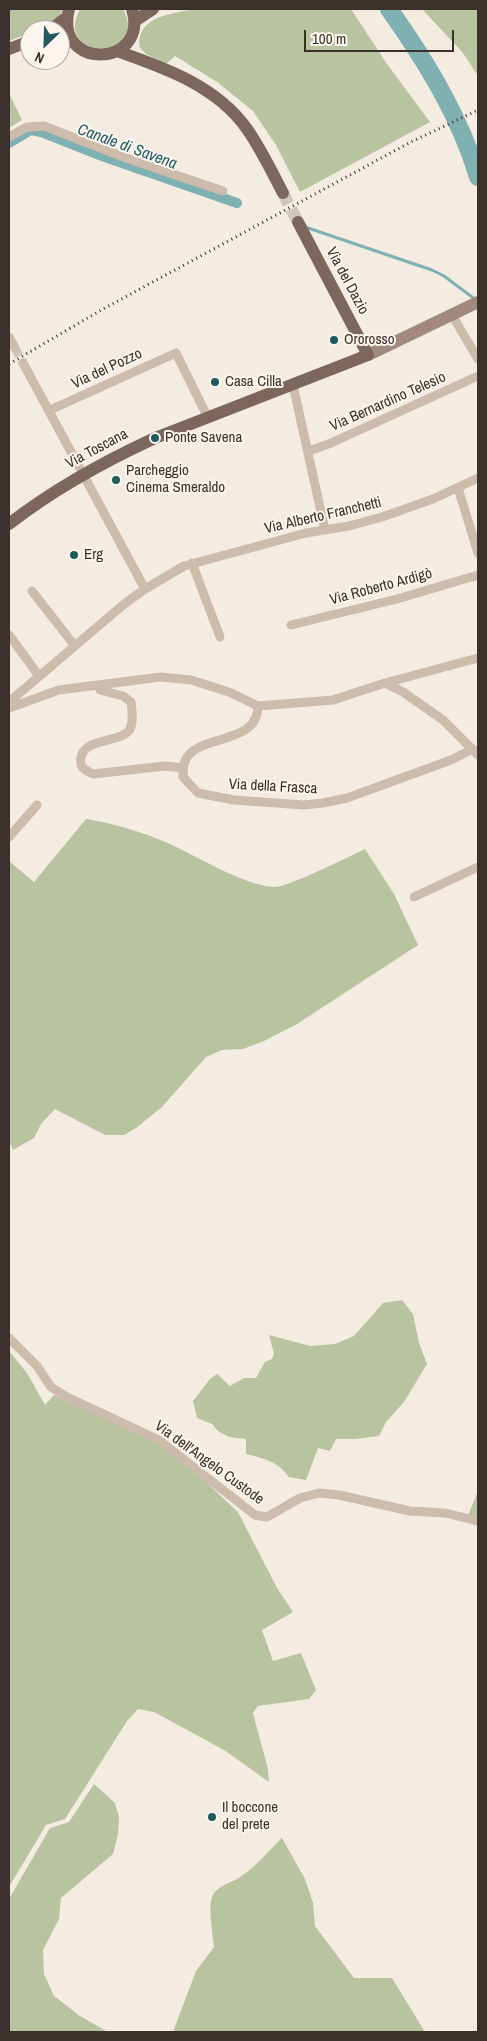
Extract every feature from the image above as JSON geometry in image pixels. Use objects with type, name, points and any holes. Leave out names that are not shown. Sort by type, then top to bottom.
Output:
[{"type":"main road","points":[[150,62],[136,47],[132,36],[134,15],[153,9]]},
{"type":"main road","points":[[68,13],[69,34],[74,42],[86,52],[94,55],[117,51],[126,45],[132,36]]},
{"type":"main road","points":[[70,41],[74,42]]},
{"type":"main road","points":[[117,51],[150,62],[194,82],[224,104],[247,128],[283,194]]},
{"type":"main road","name":"Via del Dazio","points":[[298,222],[368,355]]},
{"type":"main road","name":"Via Toscana","points":[[9,524],[83,474],[147,442],[368,355],[478,302]]},
{"type":"street","points":[[9,137],[28,127],[44,126],[126,158],[223,191]]},
{"type":"street","points":[[452,315],[478,359]]},
{"type":"street","points":[[9,338],[15,348]]},
{"type":"street","name":"Via del Pozzo","points":[[50,410],[176,353],[208,418]]},
{"type":"street","points":[[23,363],[145,589]]},
{"type":"street","name":"Via Bernardino Telesio","points":[[309,451],[349,435],[478,376]]},
{"type":"street","points":[[293,385],[325,530]]},
{"type":"street","name":"Via Alberto Franchetti","points":[[9,702],[145,589],[184,566],[306,533],[382,517],[458,488],[478,478]]},
{"type":"street","points":[[458,488],[478,553]]},
{"type":"street","points":[[192,563],[220,637]]},
{"type":"street","name":"Via Roberto Ardigò","points":[[291,625],[397,599],[478,575]]},
{"type":"street","points":[[32,591],[75,646]]},
{"type":"street","points":[[9,635],[39,676]]},
{"type":"street","points":[[9,708],[59,690],[161,677],[191,680],[229,692],[258,706],[333,700],[385,683],[478,658]]},
{"type":"street","points":[[385,683],[403,692],[443,720],[475,752]]},
{"type":"street","points":[[99,685],[100,690],[123,696],[131,702],[132,727],[127,733],[89,747],[82,753],[80,763],[83,769],[92,774],[165,766],[183,768],[184,762],[189,756],[201,747],[226,739],[250,726],[258,716],[258,706]]},
{"type":"street","name":"Via della Frasca","points":[[183,768],[183,777],[198,793],[234,800],[304,805],[323,804],[347,798],[475,752]]},
{"type":"street","points":[[9,837],[36,805]]},
{"type":"street","points":[[414,897],[478,867]]},
{"type":"street","name":"Via dell'Angelo Custode","points":[[9,1338],[37,1366],[51,1387],[67,1397],[159,1440],[255,1516],[267,1517],[300,1498],[319,1493],[339,1495],[410,1512],[446,1513],[478,1521]]},
{"type":"green space","points":[[9,9],[63,9],[55,20],[20,20],[20,37],[9,41]]},
{"type":"green space","points":[[80,9],[123,9],[128,26],[124,38],[114,46],[101,48],[89,46],[79,39],[75,26]]},
{"type":"green space","points":[[197,9],[351,9],[387,64],[430,122],[300,192],[276,145],[253,111],[217,82],[175,56],[166,64],[146,54],[140,48],[140,37],[150,23],[158,18],[178,12]]},
{"type":"green space","points":[[422,9],[478,9],[478,76],[463,53]]},
{"type":"green space","points":[[9,93],[22,120],[9,128]]},
{"type":"green space","points":[[86,819],[119,826],[150,836],[235,876],[273,887],[304,878],[365,849],[394,894],[418,945],[297,1024],[264,1041],[243,1049],[222,1050],[206,1057],[162,1107],[124,1135],[105,1135],[55,1109],[41,1124],[34,1138],[13,1150],[9,1141],[9,861],[34,882]]},
{"type":"green space","points":[[402,1300],[413,1314],[419,1343],[427,1364],[404,1402],[386,1422],[379,1436],[336,1439],[330,1451],[318,1448],[306,1480],[289,1477],[275,1464],[246,1454],[246,1439],[229,1437],[218,1431],[212,1424],[197,1418],[193,1401],[210,1379],[217,1374],[230,1386],[244,1378],[256,1378],[265,1362],[272,1359],[274,1354],[269,1335],[310,1346],[335,1344],[354,1336],[383,1303]]},
{"type":"green space","points":[[9,1351],[27,1373],[45,1405],[54,1395],[153,1440],[205,1481],[238,1512],[277,1588],[293,1612],[262,1630],[273,1661],[301,1653],[316,1690],[309,1699],[258,1706],[253,1713],[268,1769],[269,1782],[224,1750],[154,1712],[138,1709],[127,1721],[65,1819],[46,1825],[9,1887]]},
{"type":"green space","points":[[478,1491],[478,1519],[467,1518]]},
{"type":"green space","points":[[94,1784],[115,1803],[119,1817],[118,1834],[113,1854],[61,1898],[59,1919],[43,1950],[44,1974],[54,1996],[80,2016],[108,2032],[9,2032],[9,1899],[50,1828],[69,1822]]},
{"type":"green space","points":[[282,1838],[305,1879],[313,1903],[315,1926],[354,1978],[392,1978],[425,2032],[173,2032],[196,1971],[214,1947],[210,1907],[214,1893],[220,1887],[251,1869]]},
{"type":"waterway","points":[[389,9],[416,48],[440,89],[462,132],[478,177]]},
{"type":"waterway","name":"Canale di Savena","points":[[9,143],[31,130],[44,133],[102,156],[237,203]]},
{"type":"waterway","name":"Canale di Savena","points":[[308,228],[432,270],[444,276],[476,300]]},
{"type":"tunnel","points":[[283,193],[298,222]]},
{"type":"tunnel","points":[[15,348],[23,363]]},
{"type":"railway","points":[[9,364],[103,309],[409,143],[478,110]]},
{"type":"place","name":"Ororosso","points":[[334,340]]},
{"type":"place","name":"Casa Cilla","points":[[215,382]]},
{"type":"place","name":"Ponte Savena","points":[[155,438]]},
{"type":"place","name":"Parcheggio Cinema Smeraldo","points":[[116,480]]},
{"type":"place","name":"Erg","points":[[74,555]]},
{"type":"place","name":"Il boccone del prete","points":[[212,1817]]}]
